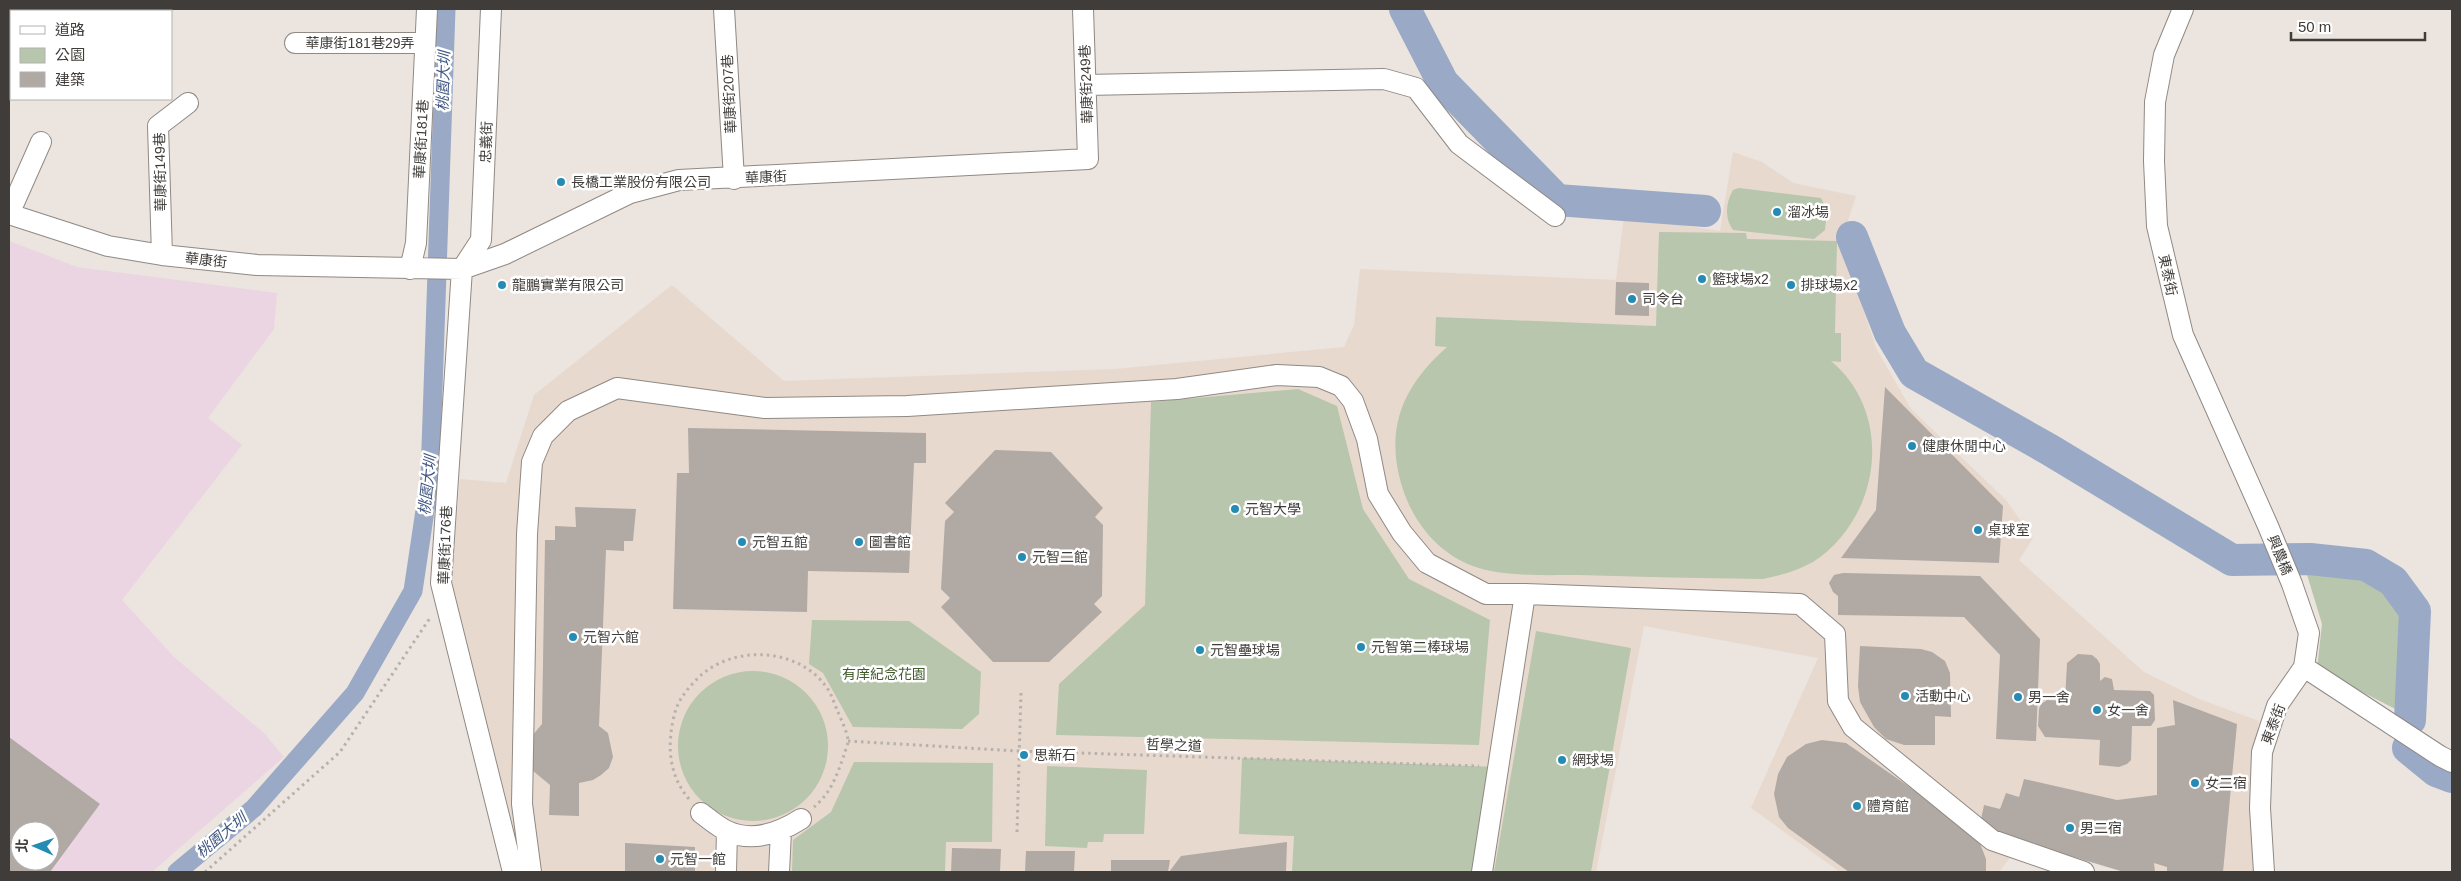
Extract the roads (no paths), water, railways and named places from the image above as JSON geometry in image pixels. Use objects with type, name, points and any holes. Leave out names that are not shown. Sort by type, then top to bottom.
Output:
[{"type":"street","name":"華康街181巷","points":[[410,269],[416,242],[427,9]]},
{"type":"street","name":"忠義街","points":[[462,270],[481,240],[491,9]]},
{"type":"street","name":"華康街207巷","points":[[724,9],[734,179]]},
{"type":"street","name":"華康街249巷","points":[[1083,9],[1088,159]]},
{"type":"street","name":"東泰街","points":[[2183,9],[2164,55],[2155,102],[2154,161],[2158,226],[2183,335],[2268,526]]},
{"type":"street","name":"華康街181巷29弄","points":[[295,43],[426,43]]},
{"type":"street","points":[[1086,85],[1384,78],[1416,88],[1459,144],[1555,216]]},
{"type":"street","name":"華康街149巷","points":[[162,255],[158,126],[188,102]]},
{"type":"street","points":[[9,214],[41,142]]},
{"type":"street","name":"華康街","points":[[9,214],[108,246],[162,255],[257,265],[462,270],[505,254],[630,193],[679,180],[734,179],[1088,159]]},
{"type":"street","name":"華康街176巷","points":[[462,270],[441,583],[513,872]]},
{"type":"street","points":[[531,872],[522,804],[527,534],[532,462],[543,436],[568,411],[618,388],[765,408],[907,406],[1177,389],[1277,375],[1319,377],[1341,386],[1352,401],[1367,439],[1378,494],[1402,533],[1427,563],[1486,594],[1800,604],[1836,634],[1838,701],[1853,727],[1992,840],[2084,872]]},
{"type":"street","name":"興農橋","points":[[2268,526],[2292,584]]},
{"type":"street","name":"東泰街","points":[[2264,872],[2260,808],[2262,752],[2277,706],[2304,668],[2309,633],[2292,584]]},
{"type":"street","points":[[1482,872],[1525,594]]},
{"type":"street","points":[[2304,668],[2452,762]]},
{"type":"street","points":[[701,813],[727,832],[755,837],[781,832],[801,819]]},
{"type":"street","points":[[726,872],[727,832]]},
{"type":"street","points":[[779,872],[781,832]]},
{"type":"waterway","name":"桃園大圳","points":[[177,872],[254,808],[355,693],[413,591],[430,477],[446,9]]},
{"type":"waterway","points":[[1405,9],[1443,83],[1557,200],[1705,211]]},
{"type":"waterway","points":[[1852,237],[1890,333],[1914,373],[2050,450],[2232,560],[2310,559],[2366,565],[2393,581],[2415,611],[2410,720]]},
{"type":"waterway","points":[[2408,748],[2436,771],[2452,777]]},
{"type":"place","name":"長橋工業股份有限公司","points":[[561,182]]},
{"type":"place","name":"溜冰場","points":[[1777,212]]},
{"type":"place","name":"籃球場x2","points":[[1702,279]]},
{"type":"place","name":"龍鵬實業有限公司","points":[[502,285]]},
{"type":"place","name":"排球場x2","points":[[1791,285]]},
{"type":"place","name":"司令台","points":[[1632,299]]},
{"type":"place","name":"健康休閒中心","points":[[1912,446]]},
{"type":"place","name":"元智大學","points":[[1235,509]]},
{"type":"place","name":"桌球室","points":[[1978,530]]},
{"type":"place","name":"元智五館","points":[[742,542]]},
{"type":"place","name":"圖書館","points":[[859,542]]},
{"type":"place","name":"元智二館","points":[[1022,557]]},
{"type":"place","name":"元智六館","points":[[573,637]]},
{"type":"place","name":"元智第二棒球場","points":[[1361,647]]},
{"type":"place","name":"元智壘球場","points":[[1200,650]]},
{"type":"place","name":"活動中心","points":[[1905,696]]},
{"type":"place","name":"男一舍","points":[[2018,697]]},
{"type":"place","name":"女一舍","points":[[2097,710]]},
{"type":"place","name":"思新石","points":[[1024,755]]},
{"type":"place","name":"網球場","points":[[1562,760]]},
{"type":"place","name":"女二宿","points":[[2195,783]]},
{"type":"place","name":"體育館","points":[[1857,806]]},
{"type":"place","name":"男二宿","points":[[2070,828]]},
{"type":"place","name":"元智一館","points":[[660,859]]},
{"type":"park label","name":"有庠紀念花園","points":[[884,674]]}]
